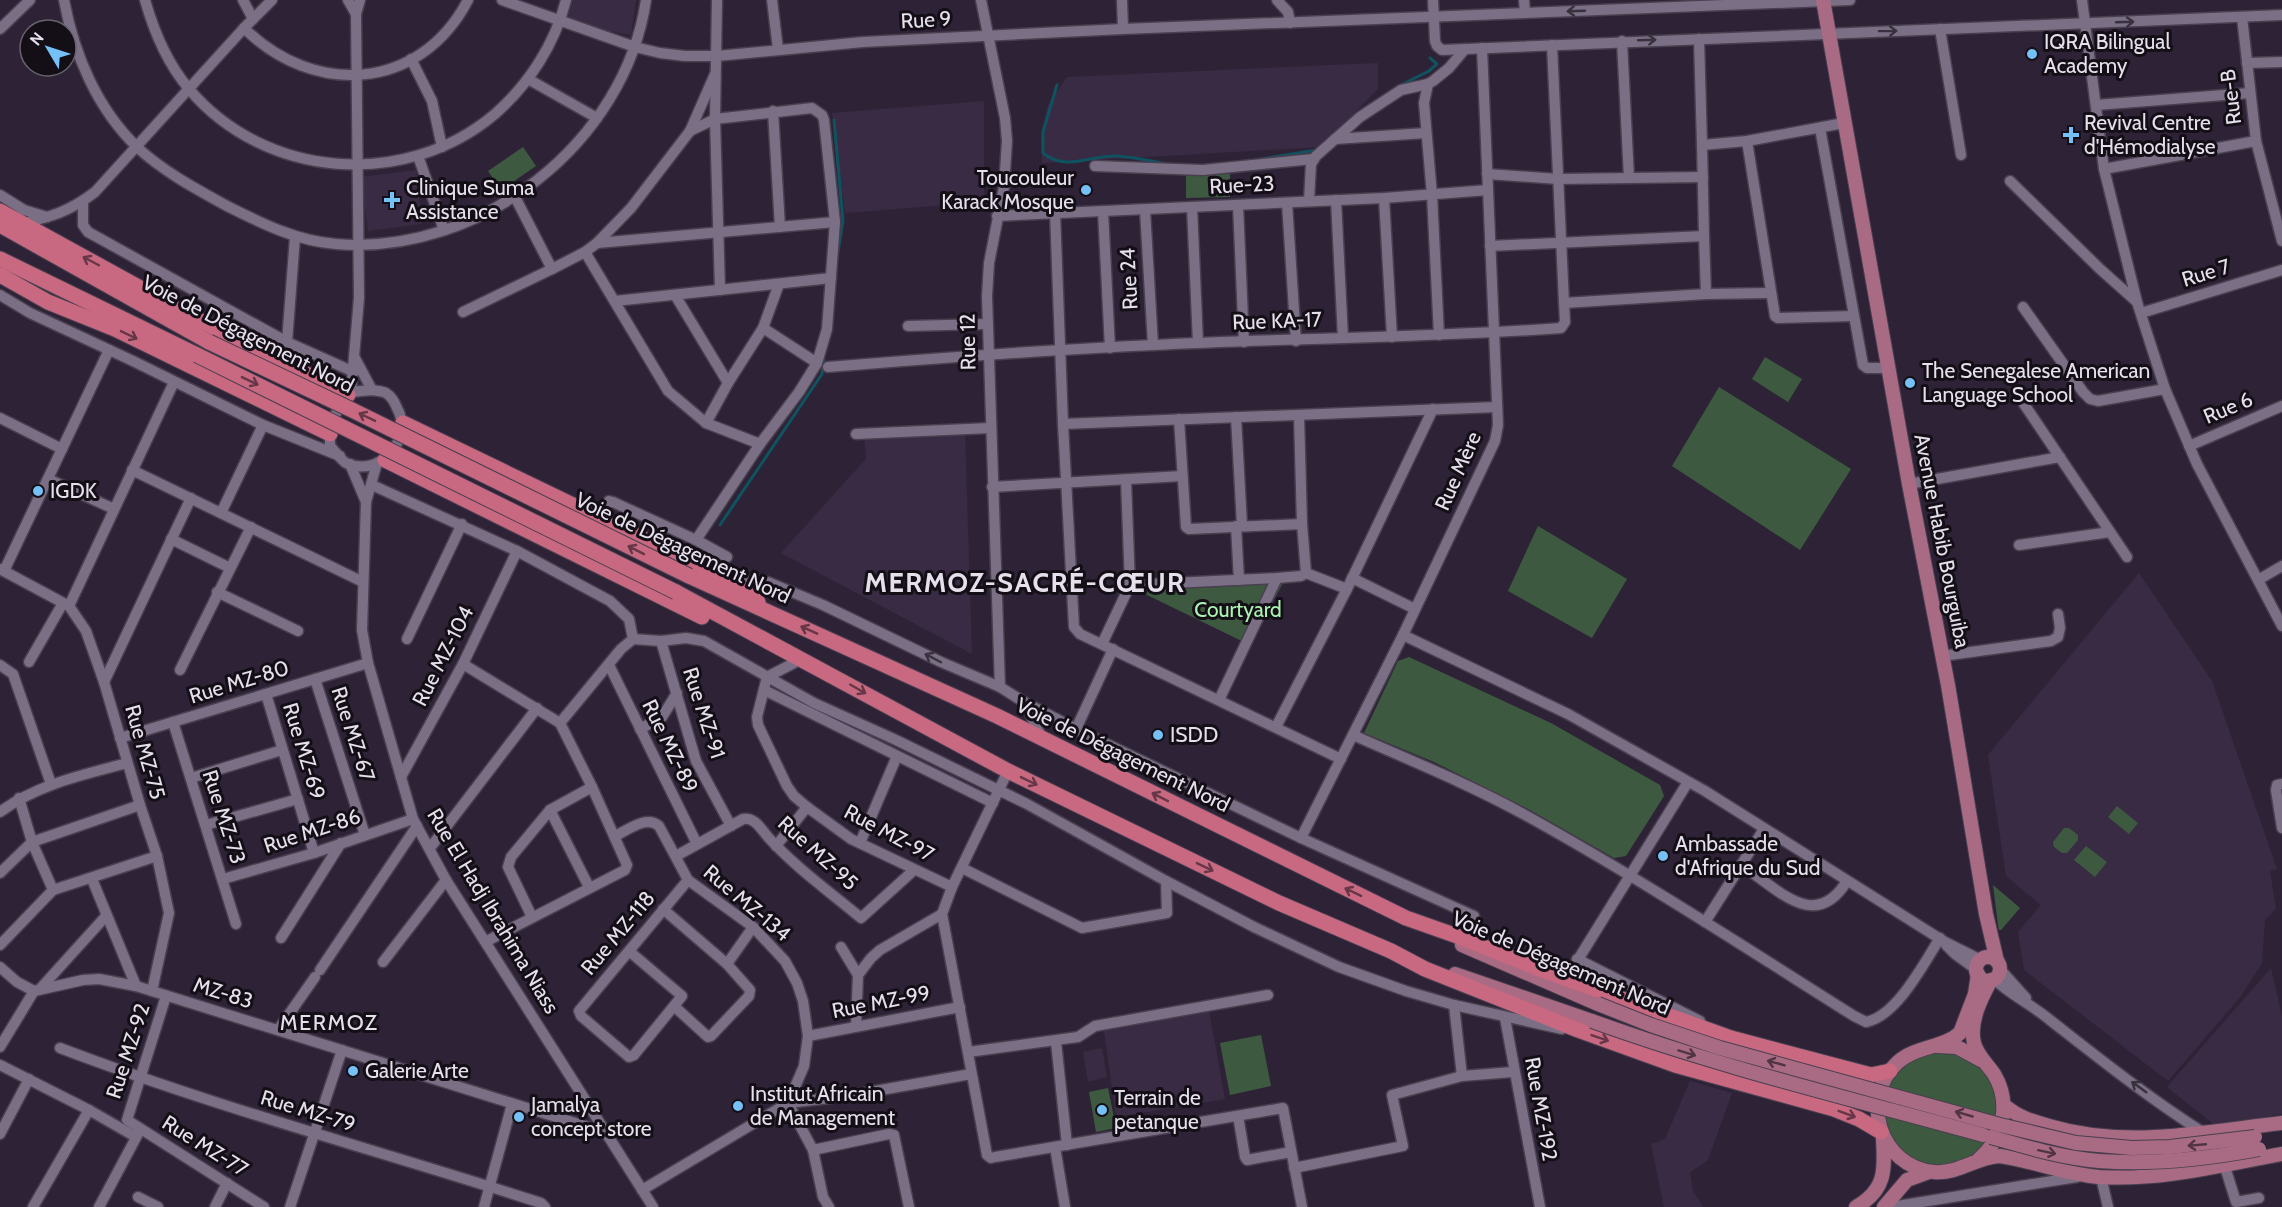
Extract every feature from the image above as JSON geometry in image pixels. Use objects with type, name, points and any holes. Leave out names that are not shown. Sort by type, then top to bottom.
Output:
[{"type":"highway","points":[[0,211],[193,317],[350,393]]},
{"type":"highway","name":"Voie de Dégagement Nord","points":[[0,225],[208,342],[363,415],[688,576],[920,680],[1042,738],[1406,918]]},
{"type":"highway","name":"Voie de Dégagement Nord","points":[[0,259],[676,592],[1008,771],[1279,903],[1391,951]]},
{"type":"highway","points":[[84,273],[156,296]]},
{"type":"highway","points":[[0,275],[48,302],[93,319],[330,434]]},
{"type":"highway","points":[[35,278],[93,319]]},
{"type":"highway","points":[[403,423],[726,579],[744,590],[771,613]]},
{"type":"highway","points":[[381,461],[794,663],[810,670],[833,675]]},
{"type":"highway","points":[[1406,918],[1566,979],[1731,1038],[1871,1075],[1890,1071]]},
{"type":"highway","points":[[1391,951],[1425,969],[1578,1030],[1675,1065],[1834,1109],[1859,1119],[1882,1135]]},
{"type":"main road","name":"Avenue Habib Bourguiba","points":[[1823,0],[1888,369],[1942,656],[1986,914],[1988,969]]},
{"type":"main road","name":"Voie de Dégagement Nord","points":[[1406,918],[1501,963],[1651,1025],[1720,1048],[2000,1125],[2076,1143],[2132,1148],[2257,1143],[2282,1145]]},
{"type":"main road","name":"Voie de Dégagement Nord","points":[[1391,951],[1646,1041],[2043,1152],[2097,1161],[2192,1160],[2257,1143],[2282,1131]]},
{"type":"main road","points":[[1883,1207],[1882,1135],[1877,1104],[1882,1084],[1890,1071],[1908,1055],[1960,1033],[1975,994],[1988,969]]},
{"type":"main road","points":[[1975,1162],[1988,1151],[1997,1137],[2003,1120],[2004,1105],[1998,1082],[1975,1046],[1973,1034],[1988,969]]},
{"type":"main road","points":[[1931,1046],[1957,1047],[1973,1054],[1987,1065]]},
{"type":"main road","points":[[2004,1105],[2025,1119],[2067,1132],[2087,1135],[2145,1138],[2282,1124]]},
{"type":"main road","points":[[1882,1135],[1895,1154],[1906,1162],[1931,1172]]},
{"type":"main road","points":[[1883,1207],[1907,1180],[1931,1172],[1957,1170],[1990,1157],[2000,1156],[2095,1176],[2160,1176],[2225,1167],[2282,1154]]},
{"type":"main road","points":[[1856,1207],[1875,1192],[1881,1183]]},
{"type":"street","points":[[0,29],[30,0]]},
{"type":"street","points":[[64,0],[76,49],[87,75],[100,100],[137,147],[180,179],[256,220],[295,237],[336,244],[402,241],[444,230],[468,221],[515,197],[560,162],[597,118],[612,93],[635,47],[646,0]]},
{"type":"street","points":[[145,0],[153,27],[166,55],[189,88],[228,124],[275,150],[316,162],[358,165],[388,163],[418,156],[442,147],[475,129],[489,118],[504,106],[541,61],[560,22],[566,0]]},
{"type":"street","points":[[243,0],[253,19]]},
{"type":"street","points":[[20,224],[67,211],[83,202],[105,183],[244,27],[272,0]]},
{"type":"street","points":[[348,0],[356,14]]},
{"type":"street","points":[[350,393],[372,390],[386,393],[394,401],[403,418],[392,453],[368,467],[346,463],[330,446],[330,428],[343,400],[350,393],[354,372],[359,298],[356,14],[360,0]]},
{"type":"street","points":[[244,27],[268,49],[296,64],[326,73],[357,76],[376,73],[411,59],[441,36],[454,22],[468,0]]},
{"type":"street","name":"Rue 9","points":[[502,0],[635,47],[669,54],[717,56],[863,42],[1823,0]]},
{"type":"street","points":[[717,0],[715,119],[720,290]]},
{"type":"street","points":[[772,0],[778,49]]},
{"type":"street","name":"Rue 12","points":[[981,0],[1005,118],[1007,141],[1004,187],[989,263],[987,324],[1000,687]]},
{"type":"street","points":[[1122,0],[1123,29]]},
{"type":"street","points":[[1277,0],[1286,7],[1290,23]]},
{"type":"street","points":[[1433,0],[1432,17],[1435,41],[1442,50],[2282,15]]},
{"type":"street","points":[[1524,0],[1525,13]]},
{"type":"street","points":[[1614,10],[1620,0]]},
{"type":"street","points":[[1823,0],[1850,0]]},
{"type":"street","points":[[2082,0],[2104,169],[2137,302],[2165,389],[2197,464],[2282,626]]},
{"type":"street","name":"Rue-B","points":[[2242,17],[2256,141],[2282,241]]},
{"type":"street","points":[[1940,29],[1961,155]]},
{"type":"street","points":[[1699,39],[1706,294]]},
{"type":"street","points":[[1622,41],[1629,178]]},
{"type":"street","points":[[1552,45],[1564,303],[1706,294],[1770,293]]},
{"type":"street","name":"Rue Mère","points":[[1301,838],[1403,635],[1495,441],[1497,407],[1482,48]]},
{"type":"street","points":[[1310,201],[1313,159],[1360,117],[1401,90],[1428,84],[1449,68],[1465,49]]},
{"type":"street","points":[[411,59],[435,111],[442,147]]},
{"type":"street","points":[[2247,63],[2282,62]]},
{"type":"street","points":[[464,312],[585,252],[597,243],[631,208],[690,131],[710,82],[717,72]]},
{"type":"street","points":[[528,79],[597,118]]},
{"type":"street","points":[[1428,84],[1424,103],[1432,195],[1439,335]]},
{"type":"street","points":[[2096,105],[2250,93]]},
{"type":"street","points":[[690,131],[715,119],[812,108],[822,115],[824,120],[835,222],[827,329],[817,363],[696,540]]},
{"type":"street","points":[[773,111],[780,227]]},
{"type":"street","points":[[1702,145],[1748,141],[1844,123]]},
{"type":"street","points":[[1820,128],[1864,367],[1888,369]]},
{"type":"street","points":[[1335,139],[1426,133]]},
{"type":"street","points":[[1748,141],[1773,313],[1778,318],[1854,316]]},
{"type":"street","points":[[2104,169],[2256,141]]},
{"type":"street","points":[[418,156],[444,230]]},
{"type":"street","points":[[1095,166],[1203,170],[1313,159]]},
{"type":"street","points":[[1487,174],[1558,179],[1703,177]]},
{"type":"street","points":[[2010,181],[2137,302]]},
{"type":"street","name":"Rue-23","points":[[997,216],[1384,198],[1488,190]]},
{"type":"street","points":[[0,195],[24,210],[50,217]]},
{"type":"street","points":[[515,197],[552,269]]},
{"type":"street","points":[[1384,198],[1392,337]]},
{"type":"street","points":[[1336,200],[1343,338]]},
{"type":"street","points":[[83,202],[83,225],[88,232],[287,342],[354,372]]},
{"type":"street","points":[[1287,203],[1296,341]]},
{"type":"street","points":[[1238,205],[1245,342]]},
{"type":"street","points":[[1192,207],[1198,344]]},
{"type":"street","name":"Rue 24","points":[[1145,210],[1153,345]]},
{"type":"street","points":[[1103,211],[1110,348]]},
{"type":"street","points":[[1055,212],[1074,627],[1080,634],[1219,700],[1272,728],[1276,727],[1341,759]]},
{"type":"street","points":[[597,243],[835,222]]},
{"type":"street","points":[[1490,246],[1704,236]]},
{"type":"street","points":[[287,342],[295,237]]},
{"type":"street","points":[[585,252],[668,391],[706,423],[760,444]]},
{"type":"street","name":"Rue 7","points":[[2141,313],[2282,270]]},
{"type":"street","points":[[615,302],[831,278]]},
{"type":"street","points":[[706,423],[763,328],[779,284]]},
{"type":"street","points":[[0,295],[30,313],[263,425],[340,456]]},
{"type":"street","points":[[675,295],[728,383]]},
{"type":"street","name":"Rue KA-17","points":[[828,367],[987,354],[1153,345],[1493,333],[1561,328],[1565,322],[1564,303]]},
{"type":"street","points":[[2023,307],[2090,399],[2098,401],[2165,389]]},
{"type":"street","points":[[908,326],[987,324]]},
{"type":"street","points":[[763,328],[817,363]]},
{"type":"street","points":[[2,570],[109,350]]},
{"type":"street","points":[[355,357],[372,390]]},
{"type":"street","points":[[29,662],[66,605],[174,382]]},
{"type":"street","points":[[2024,404],[2127,557]]},
{"type":"street","name":"Rue 6","points":[[2189,446],[2282,406]]},
{"type":"street","points":[[1063,424],[1497,407]]},
{"type":"street","points":[[1276,727],[1433,410]]},
{"type":"street","points":[[1299,416],[1302,524],[1306,573]]},
{"type":"street","points":[[1236,417],[1239,580]]},
{"type":"street","points":[[0,418],[62,449]]},
{"type":"street","points":[[1179,419],[1186,527],[1189,529],[1302,524]]},
{"type":"street","points":[[221,513],[263,425]]},
{"type":"street","points":[[856,434],[990,428]]},
{"type":"street","points":[[1909,484],[2060,457]]},
{"type":"street","name":"Rue El Hadj Ibrahima Niass","points":[[381,461],[366,502],[363,630],[368,663],[415,822],[446,880],[487,941],[604,1132],[653,1207]]},
{"type":"street","name":"Rue El Hadj Ibrahima Niass","points":[[350,464],[366,502]]},
{"type":"street","points":[[132,470],[363,582]]},
{"type":"street","points":[[992,487],[1182,476]]},
{"type":"street","points":[[48,478],[114,509]]},
{"type":"street","points":[[1076,729],[1130,585],[1126,480]]},
{"type":"street","points":[[372,485],[462,524],[610,601],[629,619],[633,639]]},
{"type":"street","points":[[104,682],[191,498]]},
{"type":"street","points":[[601,519],[609,501],[696,540],[727,557]]},
{"type":"street","points":[[407,639],[462,524]]},
{"type":"street","points":[[180,670],[251,527]]},
{"type":"street","points":[[2019,545],[2110,532]]},
{"type":"street","points":[[171,539],[230,568]]},
{"type":"street","name":"Rue MZ-104","points":[[401,777],[463,664],[517,551]]},
{"type":"street","points":[[2258,580],[2282,566]]},
{"type":"street","name":"Rue MZ-75","points":[[2,570],[66,605],[84,625],[104,682],[157,856],[169,913],[153,991]]},
{"type":"street","points":[[1130,585],[1277,578],[1301,576],[1306,573],[1349,583],[1415,609]]},
{"type":"street","points":[[1219,700],[1277,578]]},
{"type":"street","points":[[726,579],[768,582],[1000,687],[1076,729],[1301,838],[1474,916]]},
{"type":"street","points":[[217,592],[298,631]]},
{"type":"street","points":[[1942,656],[2051,641],[2058,637],[2060,628],[2058,614]]},
{"type":"street","points":[[1403,635],[1568,714],[1688,782],[1764,829],[1988,969],[2005,990],[2032,1005],[2113,1068],[2204,1133]]},
{"type":"street","points":[[560,723],[627,643],[633,639],[704,640],[814,703],[1027,804],[1254,927],[1339,967],[1454,1005],[1505,1018],[1578,1030]]},
{"type":"street","name":"Rue MZ-91","points":[[661,641],[696,761],[731,826]]},
{"type":"street","name":"Rue MZ-80","points":[[120,738],[368,663]]},
{"type":"street","points":[[767,677],[794,663]]},
{"type":"street","points":[[463,664],[560,723],[627,865],[625,870],[487,941]]},
{"type":"street","points":[[0,665],[13,674],[51,784]]},
{"type":"street","name":"Rue MZ-89","points":[[609,665],[697,844]]},
{"type":"street","name":"Rue MZ-97","points":[[767,677],[757,717],[758,725],[794,796],[860,843],[952,887]]},
{"type":"street","name":"Rue MZ-67","points":[[315,680],[364,835]]},
{"type":"street","points":[[764,690],[993,803]]},
{"type":"street","points":[[640,729],[662,717],[677,693]]},
{"type":"street","name":"Rue MZ-69","points":[[266,694],[314,853]]},
{"type":"street","points":[[1024,702],[1042,738]]},
{"type":"street","points":[[430,848],[537,708]]},
{"type":"street","name":"Rue MZ-73","points":[[173,722],[236,924]]},
{"type":"street","points":[[1353,735],[1472,787],[1526,816],[1629,875],[1866,1022],[1881,1016],[1897,1000],[1942,940]]},
{"type":"street","points":[[190,778],[282,750]]},
{"type":"street","points":[[860,843],[897,756]]},
{"type":"street","points":[[0,812],[18,798],[51,784],[127,763]]},
{"type":"street","points":[[1008,771],[952,887],[942,914],[987,1155],[991,1158],[1283,1108],[1302,1207]]},
{"type":"street","points":[[1566,979],[1688,782]]},
{"type":"street","points":[[2282,784],[2277,785],[2276,790],[2282,828]]},
{"type":"street","points":[[532,916],[508,867],[511,857],[550,810],[592,787]]},
{"type":"street","points":[[18,798],[32,842],[53,890]]},
{"type":"street","points":[[206,825],[298,799]]},
{"type":"street","points":[[0,873],[32,842],[140,805]]},
{"type":"street","points":[[776,846],[807,807]]},
{"type":"street","points":[[550,810],[589,887]]},
{"type":"street","name":"Rue MZ-95","points":[[731,826],[743,819],[749,818],[754,821],[776,846],[861,918],[914,870]]},
{"type":"street","name":"Rue MZ-134","points":[[615,836],[647,821],[654,821],[659,826],[688,880],[753,927],[785,961],[797,983],[803,1001],[808,1036],[804,1066],[788,1103]]},
{"type":"street","points":[[278,1030],[318,973],[415,822]]},
{"type":"street","name":"Rue MZ-86","points":[[223,879],[314,853],[364,835],[415,822]]},
{"type":"street","points":[[676,856],[731,826]]},
{"type":"street","points":[[1705,922],[1764,829]]},
{"type":"street","points":[[281,938],[342,842]]},
{"type":"street","points":[[0,945],[53,890],[157,856]]},
{"type":"street","points":[[962,868],[1082,928],[1167,913],[1166,881]]},
{"type":"street","points":[[1747,868],[1796,902],[1816,907],[1831,901],[1847,881]]},
{"type":"street","points":[[92,879],[136,986]]},
{"type":"street","points":[[383,962],[446,880]]},
{"type":"street","name":"Rue MZ-118","points":[[675,1007],[634,1055],[629,1057],[581,1016],[579,1011],[688,880]]},
{"type":"street","points":[[629,951],[682,996],[675,1007],[708,1037],[750,994],[748,988],[727,964],[663,909]]},
{"type":"street","points":[[858,975],[880,950],[942,914]]},
{"type":"street","points":[[0,1047],[36,990],[106,916]]},
{"type":"street","points":[[727,964],[753,927]]},
{"type":"street","points":[[841,947],[858,975],[856,1026]]},
{"type":"street","points":[[1577,960],[1639,989],[1731,1038]]},
{"type":"street","points":[[0,967],[17,982],[36,990]]},
{"type":"street","name":"MZ-83","points":[[36,990],[99,979],[136,986],[604,1132]]},
{"type":"street","points":[[968,1052],[1056,1042],[1078,1037],[1095,1026],[1268,995]]},
{"type":"street","name":"Rue MZ-92","points":[[126,1119],[141,1079],[166,996]]},
{"type":"street","points":[[1454,1005],[1462,1076]]},
{"type":"street","name":"Rue MZ-99","points":[[808,1036],[960,1006]]},
{"type":"street","name":"Rue MZ-192","points":[[1505,1018],[1539,1207]]},
{"type":"street","points":[[1056,1042],[1067,1145]]},
{"type":"street","name":"Rue MZ-79","points":[[60,1048],[141,1079],[491,1187],[541,1203],[545,1207]]},
{"type":"street","points":[[290,1207],[342,1050]]},
{"type":"street","points":[[0,1065],[138,1133],[99,1207]]},
{"type":"street","points":[[1294,1168],[1403,1146],[1392,1095],[1462,1076],[1513,1072]]},
{"type":"street","points":[[642,1190],[788,1103],[847,1096],[971,1074]]},
{"type":"street","points":[[0,1134],[29,1078]]},
{"type":"street","points":[[788,1103],[813,1150],[823,1197],[829,1207]]},
{"type":"street","points":[[484,1207],[512,1104]]},
{"type":"street","points":[[33,1207],[89,1110]]},
{"type":"street","points":[[1238,1116],[1247,1160],[1292,1152]]},
{"type":"street","name":"Rue MZ-77","points":[[126,1119],[138,1133],[227,1183],[264,1207]]},
{"type":"street","points":[[813,1150],[889,1134],[894,1135],[909,1207]]},
{"type":"street","points":[[1055,1147],[1065,1207]]},
{"type":"street","points":[[2225,1167],[2236,1202],[2259,1198]]},
{"type":"street","points":[[1891,1207],[1926,1203],[2058,1179],[2095,1176],[2108,1207]]},
{"type":"street","points":[[215,1207],[227,1183]]},
{"type":"street","points":[[138,1197],[158,1207]]},
{"type":"shaded area","points":[[563,0],[636,0],[631,35],[560,22]]},
{"type":"shaded area","points":[[1378,63],[1378,89],[1321,147],[1042,163],[1041,133],[1048,105],[1067,77]]},
{"type":"shaded area","points":[[984,101],[984,202],[845,213],[832,113]]},
{"type":"shaded area","name":"Clinique Suma Assistance","points":[[416,170],[422,224],[368,231],[361,177]]},
{"type":"shaded area","points":[[965,433],[972,654],[781,553],[866,459],[864,436]]},
{"type":"shaded area","points":[[2139,573],[2212,681],[2277,869],[2270,871],[2276,909],[2265,920],[2262,963],[2241,996],[2168,1081],[2024,970],[2018,932],[2041,905],[2006,876],[1988,755]]},
{"type":"shaded area","points":[[2271,968],[2282,1017],[2282,1114],[2216,1126],[2167,1087]]},
{"type":"shaded area","points":[[1209,1010],[1225,1099],[1116,1117],[1104,1031]]},
{"type":"shaded area","points":[[1102,1048],[1107,1077],[1088,1082],[1083,1052]]},
{"type":"shaded area","points":[[1690,1081],[1732,1093],[1708,1160],[1690,1172],[1693,1191],[1703,1207],[1664,1207],[1651,1144],[1665,1139]]},
{"type":"green space","points":[[523,147],[536,166],[501,190],[488,171]]},
{"type":"green space","points":[[1186,173],[1230,173],[1230,197],[1186,198]]},
{"type":"green space","points":[[1765,357],[1802,379],[1788,402],[1752,379]]},
{"type":"green space","points":[[1719,387],[1851,469],[1800,550],[1672,466]]},
{"type":"green space","points":[[1538,526],[1627,579],[1592,638],[1508,591]]},
{"type":"green space","name":"Courtyard","points":[[1284,581],[1250,645],[1145,594],[1150,587]]},
{"type":"green space","points":[[1409,657],[1551,723],[1660,785],[1664,796],[1626,856],[1614,858],[1530,810],[1434,762],[1364,733],[1398,661]]},
{"type":"green space","points":[[2117,806],[2138,823],[2129,834],[2108,817]]},
{"type":"green space","points":[[2064,828],[2069,828],[2078,835],[2078,840],[2067,853],[2062,853],[2054,847],[2053,842]]},
{"type":"green space","points":[[2086,846],[2107,862],[2095,877],[2074,860]]},
{"type":"green space","points":[[1993,885],[2020,908],[2001,930],[1998,925]]},
{"type":"green space","points":[[1261,1035],[1271,1086],[1230,1095],[1220,1043]]},
{"type":"green space","points":[[1940,1052],[1962,1056],[1980,1069],[1993,1087],[1997,1109],[1993,1131],[1980,1149],[1962,1162],[1940,1166],[1918,1162],[1900,1149],[1887,1131],[1883,1109],[1887,1087],[1900,1069],[1918,1056]]},
{"type":"green space","name":"Terrain de petanque","points":[[1108,1088],[1116,1128],[1096,1132],[1089,1092]]},
{"type":"waterway","points":[[1397,87],[1429,71],[1437,64],[1430,58]]},
{"type":"waterway","points":[[1057,85],[1043,132],[1043,153],[1052,159],[1070,162],[1116,156],[1168,164]]},
{"type":"waterway","points":[[834,120],[843,221],[837,258]]},
{"type":"waterway","points":[[1255,160],[1317,150]]},
{"type":"waterway","points":[[720,525],[822,374],[824,357]]},
{"type":"place","name":"IQRA Bilingual Academy","points":[[2032,54]]},
{"type":"place","name":"Revival Centre d'Hémodialyse","points":[[2071,135]]},
{"type":"place","name":"Toucouleur Karack Mosque","points":[[1086,190]]},
{"type":"place","name":"Clinique Suma Assistance","points":[[392,200]]},
{"type":"place","name":"The Senegalese American Language School","points":[[1910,383]]},
{"type":"place","name":"IGDK","points":[[38,491]]},
{"type":"place","name":"ISDD","points":[[1158,735]]},
{"type":"place","name":"Ambassade d'Afrique du Sud","points":[[1663,856]]},
{"type":"place","name":"Galerie Arte","points":[[353,1071]]},
{"type":"place","name":"Institut Africain de Management","points":[[738,1106]]},
{"type":"place","name":"Terrain de petanque","points":[[1102,1110]]},
{"type":"place","name":"Jamalya concept store","points":[[519,1117]]},
{"type":"district","name":"MERMOZ-SACRÉ-CŒUR","points":[[1025,583]]},
{"type":"district","name":"MERMOZ","points":[[329,1022]]}]
